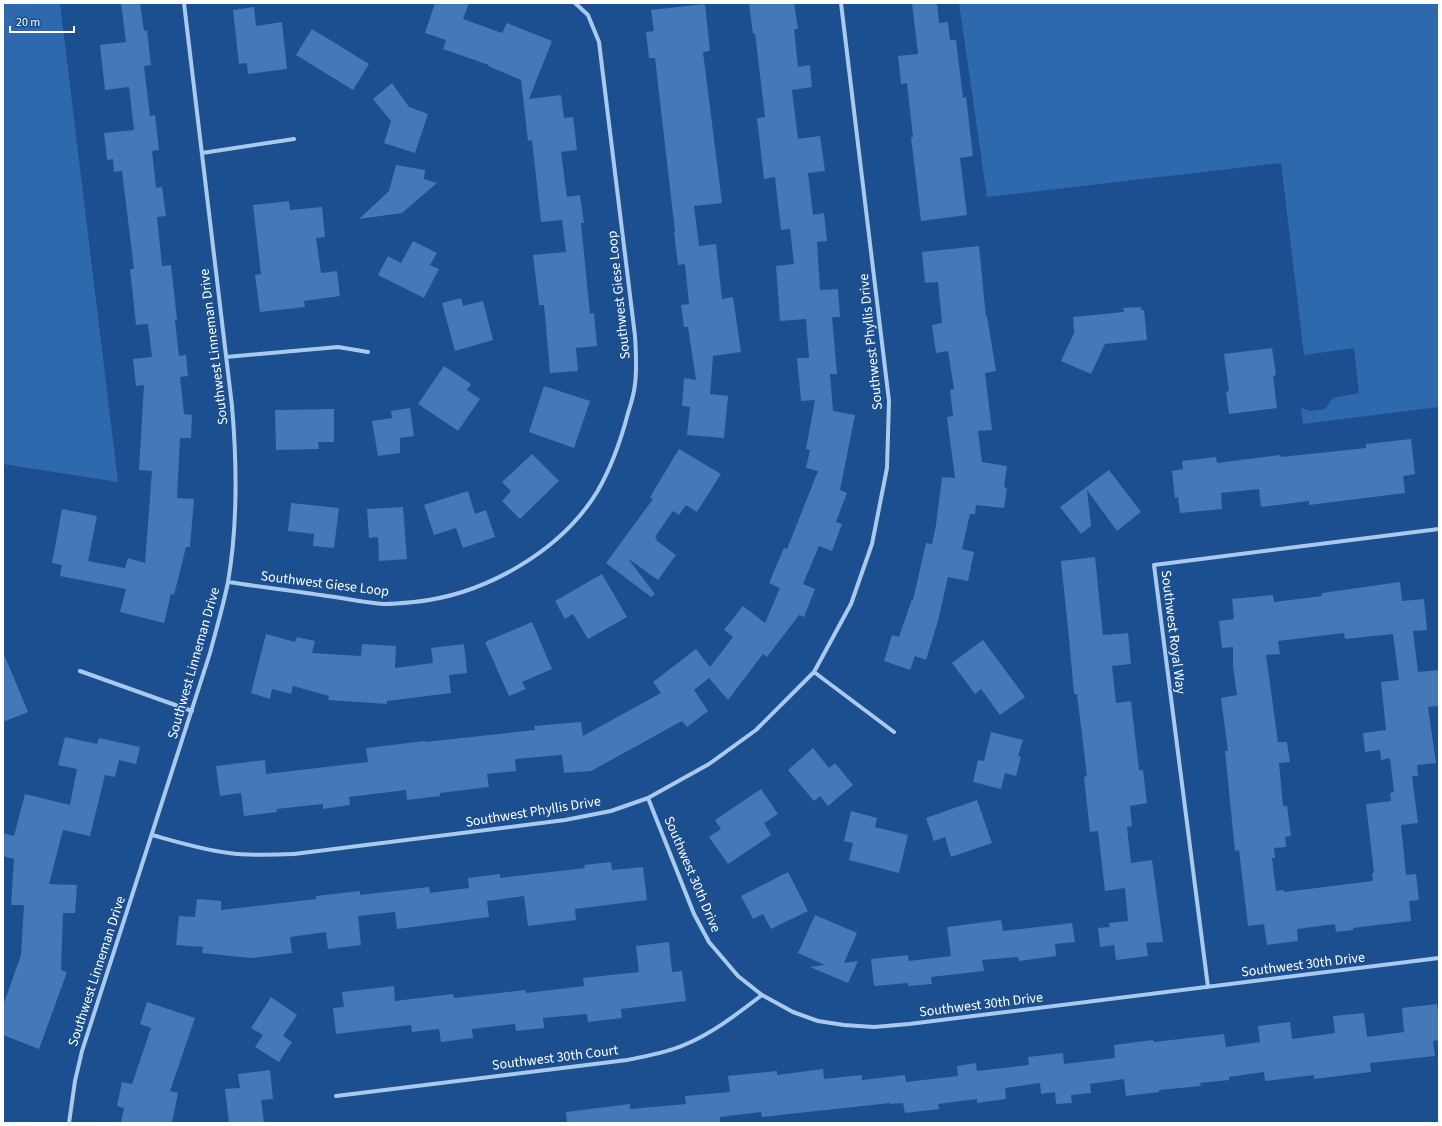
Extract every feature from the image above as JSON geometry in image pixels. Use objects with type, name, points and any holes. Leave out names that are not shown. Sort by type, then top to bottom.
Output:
[{"type":"street","name":"Southwest Linneman Drive","points":[[69,1123],[74,1087],[82,1051],[192,711],[220,618],[228,582],[235,518],[235,444],[184,3]]},
{"type":"street","name":"Southwest Giese Loop","points":[[228,582],[384,604],[415,602],[444,597],[471,589],[500,577],[523,564],[546,548],[566,530],[582,512],[597,491],[617,451],[624,429],[635,384],[636,359],[634,328],[600,42],[588,15],[575,3]]},
{"type":"street","name":"Southwest Phyllis Drive","points":[[152,834],[193,846],[228,853],[259,856],[294,854],[565,820],[611,810],[648,798],[709,764],[756,730],[814,672],[851,604],[872,544],[887,468],[889,401],[842,3]]},
{"type":"street","points":[[202,152],[294,139]]},
{"type":"street","points":[[226,357],[338,347],[368,352]]},
{"type":"street","name":"Southwest Royal Way","points":[[1208,987],[1154,564],[1439,529]]},
{"type":"street","points":[[80,670],[192,711]]},
{"type":"street","points":[[814,672],[894,732]]},
{"type":"street","name":"Southwest 30th Drive","points":[[648,798],[694,914],[709,942],[738,976],[762,995],[793,1012],[818,1021],[844,1025],[874,1027],[1439,958]]},
{"type":"street","name":"Southwest 30th Court","points":[[336,1096],[627,1060],[656,1054],[683,1046],[711,1032],[731,1019],[762,995]]},
{"type":"shaded area","points":[[3,3],[60,3],[118,482],[3,464]]},
{"type":"shaded area","points":[[959,3],[1439,3],[1439,407],[1303,424],[1301,408],[1311,411],[1325,409],[1333,398],[1359,393],[1354,348],[1304,355],[1281,163],[987,197]]},
{"type":"building","points":[[121,3],[140,3],[144,31],[147,30],[151,65],[144,66],[150,116],[155,115],[159,150],[152,151],[156,188],[162,187],[166,216],[157,217],[162,266],[171,265],[179,356],[186,355],[188,376],[180,377],[184,414],[192,415],[191,438],[180,438],[177,498],[194,499],[190,547],[186,547],[174,595],[171,594],[164,623],[120,612],[126,589],[60,576],[62,565],[52,563],[62,509],[97,516],[88,561],[125,568],[128,558],[145,563],[152,471],[139,470],[144,385],[136,386],[133,359],[152,357],[148,324],[136,325],[130,269],[134,269],[122,171],[114,172],[113,159],[107,160],[104,133],[134,130],[129,87],[105,90],[100,45],[126,42]]},
{"type":"building","points":[[435,3],[469,3],[463,19],[502,33],[507,23],[552,41],[529,99],[561,95],[564,118],[573,117],[577,150],[561,152],[567,197],[580,195],[584,223],[581,223],[590,314],[594,313],[597,346],[576,348],[578,371],[550,373],[544,305],[539,305],[533,255],[566,252],[562,220],[541,222],[532,140],[528,141],[521,80],[488,66],[489,65],[443,49],[446,40],[425,33]]},
{"type":"building","points":[[749,3],[794,3],[798,29],[794,29],[798,67],[810,65],[812,87],[792,90],[798,139],[820,136],[825,171],[808,173],[813,215],[824,213],[827,241],[817,242],[820,290],[838,289],[840,317],[832,317],[837,374],[830,374],[833,411],[855,415],[840,490],[847,493],[836,522],[842,524],[832,551],[819,546],[803,584],[815,589],[804,617],[799,615],[767,657],[763,654],[728,700],[709,678],[694,690],[708,711],[687,727],[682,721],[591,771],[564,773],[562,755],[515,759],[516,771],[487,774],[489,787],[440,793],[440,796],[407,800],[406,790],[349,797],[350,805],[323,809],[323,804],[276,809],[277,812],[244,816],[241,793],[220,796],[216,766],[265,760],[266,774],[368,762],[366,748],[535,730],[534,726],[581,722],[583,736],[661,693],[653,682],[696,649],[710,667],[733,637],[724,630],[743,606],[765,623],[780,588],[769,583],[784,548],[787,549],[818,471],[806,468],[810,450],[806,449],[815,400],[801,401],[797,358],[809,358],[806,319],[780,321],[776,266],[794,264],[790,229],[781,230],[775,177],[764,179],[757,118],[765,117],[755,33],[753,34]]},
{"type":"building","points":[[912,3],[937,3],[939,23],[948,22],[950,40],[956,40],[963,98],[966,97],[973,156],[960,158],[967,215],[921,221],[911,137],[913,137],[907,83],[901,84],[898,56],[918,54]]},
{"type":"building","points":[[705,4],[710,51],[703,52],[722,203],[694,206],[699,246],[716,244],[722,299],[733,297],[741,352],[713,356],[710,394],[728,396],[724,438],[687,435],[690,407],[682,406],[684,378],[696,380],[688,327],[684,327],[681,305],[689,304],[685,264],[678,265],[655,58],[649,58],[646,32],[654,31],[651,10]]},
{"type":"building","points":[[254,7],[256,26],[282,22],[287,69],[248,74],[247,63],[239,64],[233,10]]},
{"type":"building","points":[[312,29],[369,64],[353,90],[296,55]]},
{"type":"building","points":[[392,83],[409,107],[428,114],[415,153],[384,143],[391,121],[373,99]]},
{"type":"building","points":[[396,165],[425,170],[424,179],[437,183],[402,213],[359,219],[389,191]]},
{"type":"building","points":[[289,201],[290,210],[322,207],[325,237],[316,238],[321,273],[337,271],[340,296],[304,301],[305,307],[260,312],[255,275],[261,274],[253,205]]},
{"type":"building","points":[[413,241],[437,253],[430,265],[439,269],[424,298],[378,275],[388,256],[401,263]]},
{"type":"building","points":[[979,246],[986,317],[987,316],[996,371],[985,373],[992,430],[978,431],[982,462],[1007,466],[1004,487],[1007,488],[1004,508],[976,505],[975,514],[970,514],[962,549],[974,552],[968,581],[948,577],[938,621],[926,660],[915,656],[910,670],[884,661],[892,635],[899,637],[912,599],[913,600],[926,543],[932,544],[942,477],[955,478],[947,417],[953,416],[950,390],[954,389],[948,351],[936,353],[932,325],[942,323],[938,282],[925,283],[922,252]]},
{"type":"building","points":[[461,298],[463,306],[483,301],[493,340],[455,351],[442,303]]},
{"type":"building","points":[[1141,307],[1141,310],[1144,310],[1147,340],[1105,344],[1091,374],[1061,361],[1074,333],[1073,317],[1124,312],[1123,308]]},
{"type":"building","points":[[1272,348],[1276,375],[1273,376],[1277,408],[1229,414],[1226,392],[1229,391],[1224,354]]},
{"type":"building","points":[[444,366],[471,384],[467,390],[480,399],[458,431],[418,404]]},
{"type":"building","points":[[544,386],[590,401],[574,448],[529,432]]},
{"type":"building","points":[[410,408],[414,436],[400,438],[400,453],[378,456],[372,421],[392,418],[391,411]]},
{"type":"building","points":[[334,409],[334,442],[318,442],[319,449],[276,450],[275,410]]},
{"type":"building","points":[[1411,439],[1415,474],[1403,476],[1405,493],[1309,505],[1309,501],[1261,507],[1259,489],[1221,493],[1222,509],[1180,513],[1178,497],[1175,498],[1172,471],[1183,469],[1182,461],[1216,457],[1217,463],[1280,455],[1281,457],[1366,448],[1366,444]]},
{"type":"building","points":[[679,449],[721,474],[697,512],[686,505],[679,515],[673,511],[655,537],[657,538],[656,540],[676,555],[658,580],[629,560],[655,594],[651,597],[606,563],[653,499],[650,497]]},
{"type":"building","points":[[532,454],[559,481],[520,519],[502,501],[511,491],[502,482]]},
{"type":"building","points":[[1109,470],[1141,512],[1117,531],[1087,490],[1091,526],[1081,534],[1060,507]]},
{"type":"building","points":[[468,491],[475,514],[486,510],[495,537],[463,548],[456,528],[434,535],[424,505]]},
{"type":"building","points":[[291,503],[339,508],[334,548],[313,546],[314,534],[288,531]]},
{"type":"building","points":[[403,507],[407,559],[379,561],[378,537],[369,538],[367,509]]},
{"type":"building","points":[[1095,557],[1103,635],[1128,633],[1131,664],[1112,666],[1116,703],[1131,701],[1139,770],[1143,770],[1147,803],[1130,806],[1132,826],[1127,827],[1131,863],[1152,860],[1163,942],[1146,943],[1148,956],[1116,960],[1114,945],[1100,947],[1098,928],[1110,927],[1109,923],[1128,921],[1125,888],[1105,891],[1098,831],[1090,832],[1084,777],[1087,776],[1077,694],[1074,694],[1061,561]]},
{"type":"building","points":[[602,574],[627,617],[588,639],[573,614],[565,619],[555,601]]},
{"type":"building","points":[[1400,582],[1402,601],[1424,599],[1427,630],[1413,631],[1418,672],[1439,670],[1439,706],[1428,707],[1436,763],[1417,765],[1418,776],[1412,776],[1418,823],[1401,825],[1406,875],[1416,874],[1419,900],[1409,901],[1411,921],[1353,928],[1353,930],[1336,932],[1335,924],[1297,929],[1298,941],[1267,945],[1264,924],[1248,926],[1239,850],[1235,851],[1225,751],[1228,751],[1221,698],[1237,695],[1233,666],[1233,647],[1222,648],[1219,621],[1234,619],[1232,599],[1273,595],[1274,602],[1322,596],[1322,593]],"holes":[[[1344,633],[1345,639],[1393,634],[1399,680],[1381,682],[1386,730],[1363,733],[1365,752],[1380,750],[1381,760],[1390,758],[1394,792],[1390,793],[1391,801],[1366,804],[1374,873],[1372,873],[1373,881],[1284,892],[1284,890],[1276,891],[1272,858],[1275,858],[1274,848],[1286,847],[1285,837],[1291,836],[1287,806],[1283,806],[1279,763],[1290,762],[1287,742],[1278,742],[1266,655],[1280,654],[1278,641]]]},
{"type":"building","points":[[532,622],[552,669],[522,682],[526,689],[509,696],[485,642]]},
{"type":"building","points":[[266,634],[295,642],[297,637],[315,641],[312,653],[361,656],[362,644],[396,646],[395,668],[433,663],[431,648],[464,644],[467,673],[449,675],[451,693],[387,701],[387,704],[328,700],[329,696],[293,686],[291,694],[272,689],[270,699],[251,693]]},
{"type":"building","points":[[983,640],[1025,697],[1000,715],[981,689],[975,694],[952,663]]},
{"type":"building","points":[[3,652],[28,712],[3,722]]},
{"type":"building","points":[[991,732],[1023,740],[1018,756],[1021,757],[1016,776],[1005,773],[1001,789],[973,782],[978,760],[984,761]]},
{"type":"building","points":[[65,737],[97,744],[99,738],[140,747],[136,764],[119,760],[115,777],[105,775],[90,836],[63,830],[49,884],[77,885],[75,913],[63,913],[61,970],[67,972],[39,1049],[3,1035],[3,1006],[21,955],[24,905],[11,905],[14,859],[3,856],[3,833],[14,836],[25,794],[70,805],[77,769],[58,765]]},
{"type":"building","points":[[813,748],[829,768],[835,763],[853,785],[828,806],[820,796],[814,801],[788,770]]},
{"type":"building","points":[[761,789],[778,814],[764,823],[771,835],[728,864],[709,837],[721,829],[715,820]]},
{"type":"building","points":[[977,800],[992,843],[951,857],[945,837],[934,841],[926,818]]},
{"type":"building","points":[[851,811],[877,818],[875,827],[908,835],[899,873],[849,860],[853,843],[844,841]]},
{"type":"building","points":[[611,862],[612,870],[643,867],[647,900],[575,909],[576,920],[528,926],[524,896],[487,901],[489,917],[397,929],[395,912],[358,916],[361,945],[328,949],[326,932],[290,937],[292,953],[251,958],[202,953],[203,947],[176,945],[179,916],[195,917],[197,899],[221,901],[221,910],[316,899],[316,896],[360,891],[360,895],[429,887],[430,893],[469,888],[468,878],[500,874],[500,878],[585,868],[584,865]]},
{"type":"building","points":[[788,872],[808,911],[771,929],[763,914],[753,919],[741,896]]},
{"type":"building","points":[[815,915],[857,933],[844,963],[858,961],[848,983],[810,967],[825,965],[798,953]]},
{"type":"building","points":[[1001,920],[1003,931],[1072,923],[1075,942],[1055,944],[1056,956],[1019,961],[1018,957],[982,960],[984,971],[931,977],[932,984],[908,986],[908,983],[874,986],[871,959],[908,955],[909,961],[951,956],[947,927]]},
{"type":"building","points":[[669,942],[672,972],[682,971],[686,1001],[621,1009],[622,1018],[588,1022],[587,1014],[543,1018],[544,1028],[516,1031],[515,1024],[472,1029],[473,1038],[441,1042],[439,1029],[412,1032],[411,1025],[336,1034],[333,1008],[344,1007],[342,992],[394,986],[395,1001],[453,994],[454,998],[525,990],[526,993],[584,986],[583,978],[639,972],[636,946]]},
{"type":"building","points":[[271,997],[297,1015],[283,1036],[292,1042],[279,1062],[255,1047],[263,1035],[251,1028]]},
{"type":"building","points":[[147,1002],[195,1018],[170,1091],[178,1093],[172,1123],[121,1123],[124,1108],[117,1106],[122,1082],[132,1084],[151,1028],[140,1024]]},
{"type":"building","points":[[1437,1004],[1439,1040],[1433,1041],[1435,1056],[1370,1063],[1371,1072],[1314,1079],[1314,1075],[1265,1081],[1264,1072],[1229,1077],[1229,1080],[1200,1083],[1201,1086],[1159,1090],[1159,1092],[1126,1096],[1124,1079],[1090,1084],[1091,1093],[1071,1095],[1072,1103],[1056,1104],[1055,1092],[1041,1094],[1040,1083],[1005,1088],[1006,1099],[977,1103],[977,1099],[938,1104],[939,1109],[905,1113],[903,1103],[890,1103],[762,1117],[761,1112],[720,1117],[720,1123],[567,1123],[566,1112],[630,1104],[630,1109],[686,1104],[685,1096],[730,1092],[728,1076],[777,1071],[777,1075],[823,1069],[824,1079],[862,1075],[862,1080],[905,1075],[906,1082],[958,1076],[957,1066],[976,1063],[977,1071],[1029,1065],[1028,1057],[1063,1053],[1064,1064],[1115,1058],[1114,1045],[1153,1040],[1154,1042],[1224,1034],[1226,1047],[1260,1042],[1258,1026],[1290,1022],[1292,1039],[1335,1033],[1333,1016],[1364,1013],[1367,1037],[1404,1032],[1402,1008]]},
{"type":"building","points":[[270,1070],[273,1099],[261,1100],[264,1123],[229,1123],[225,1089],[240,1088],[238,1074]]}]
